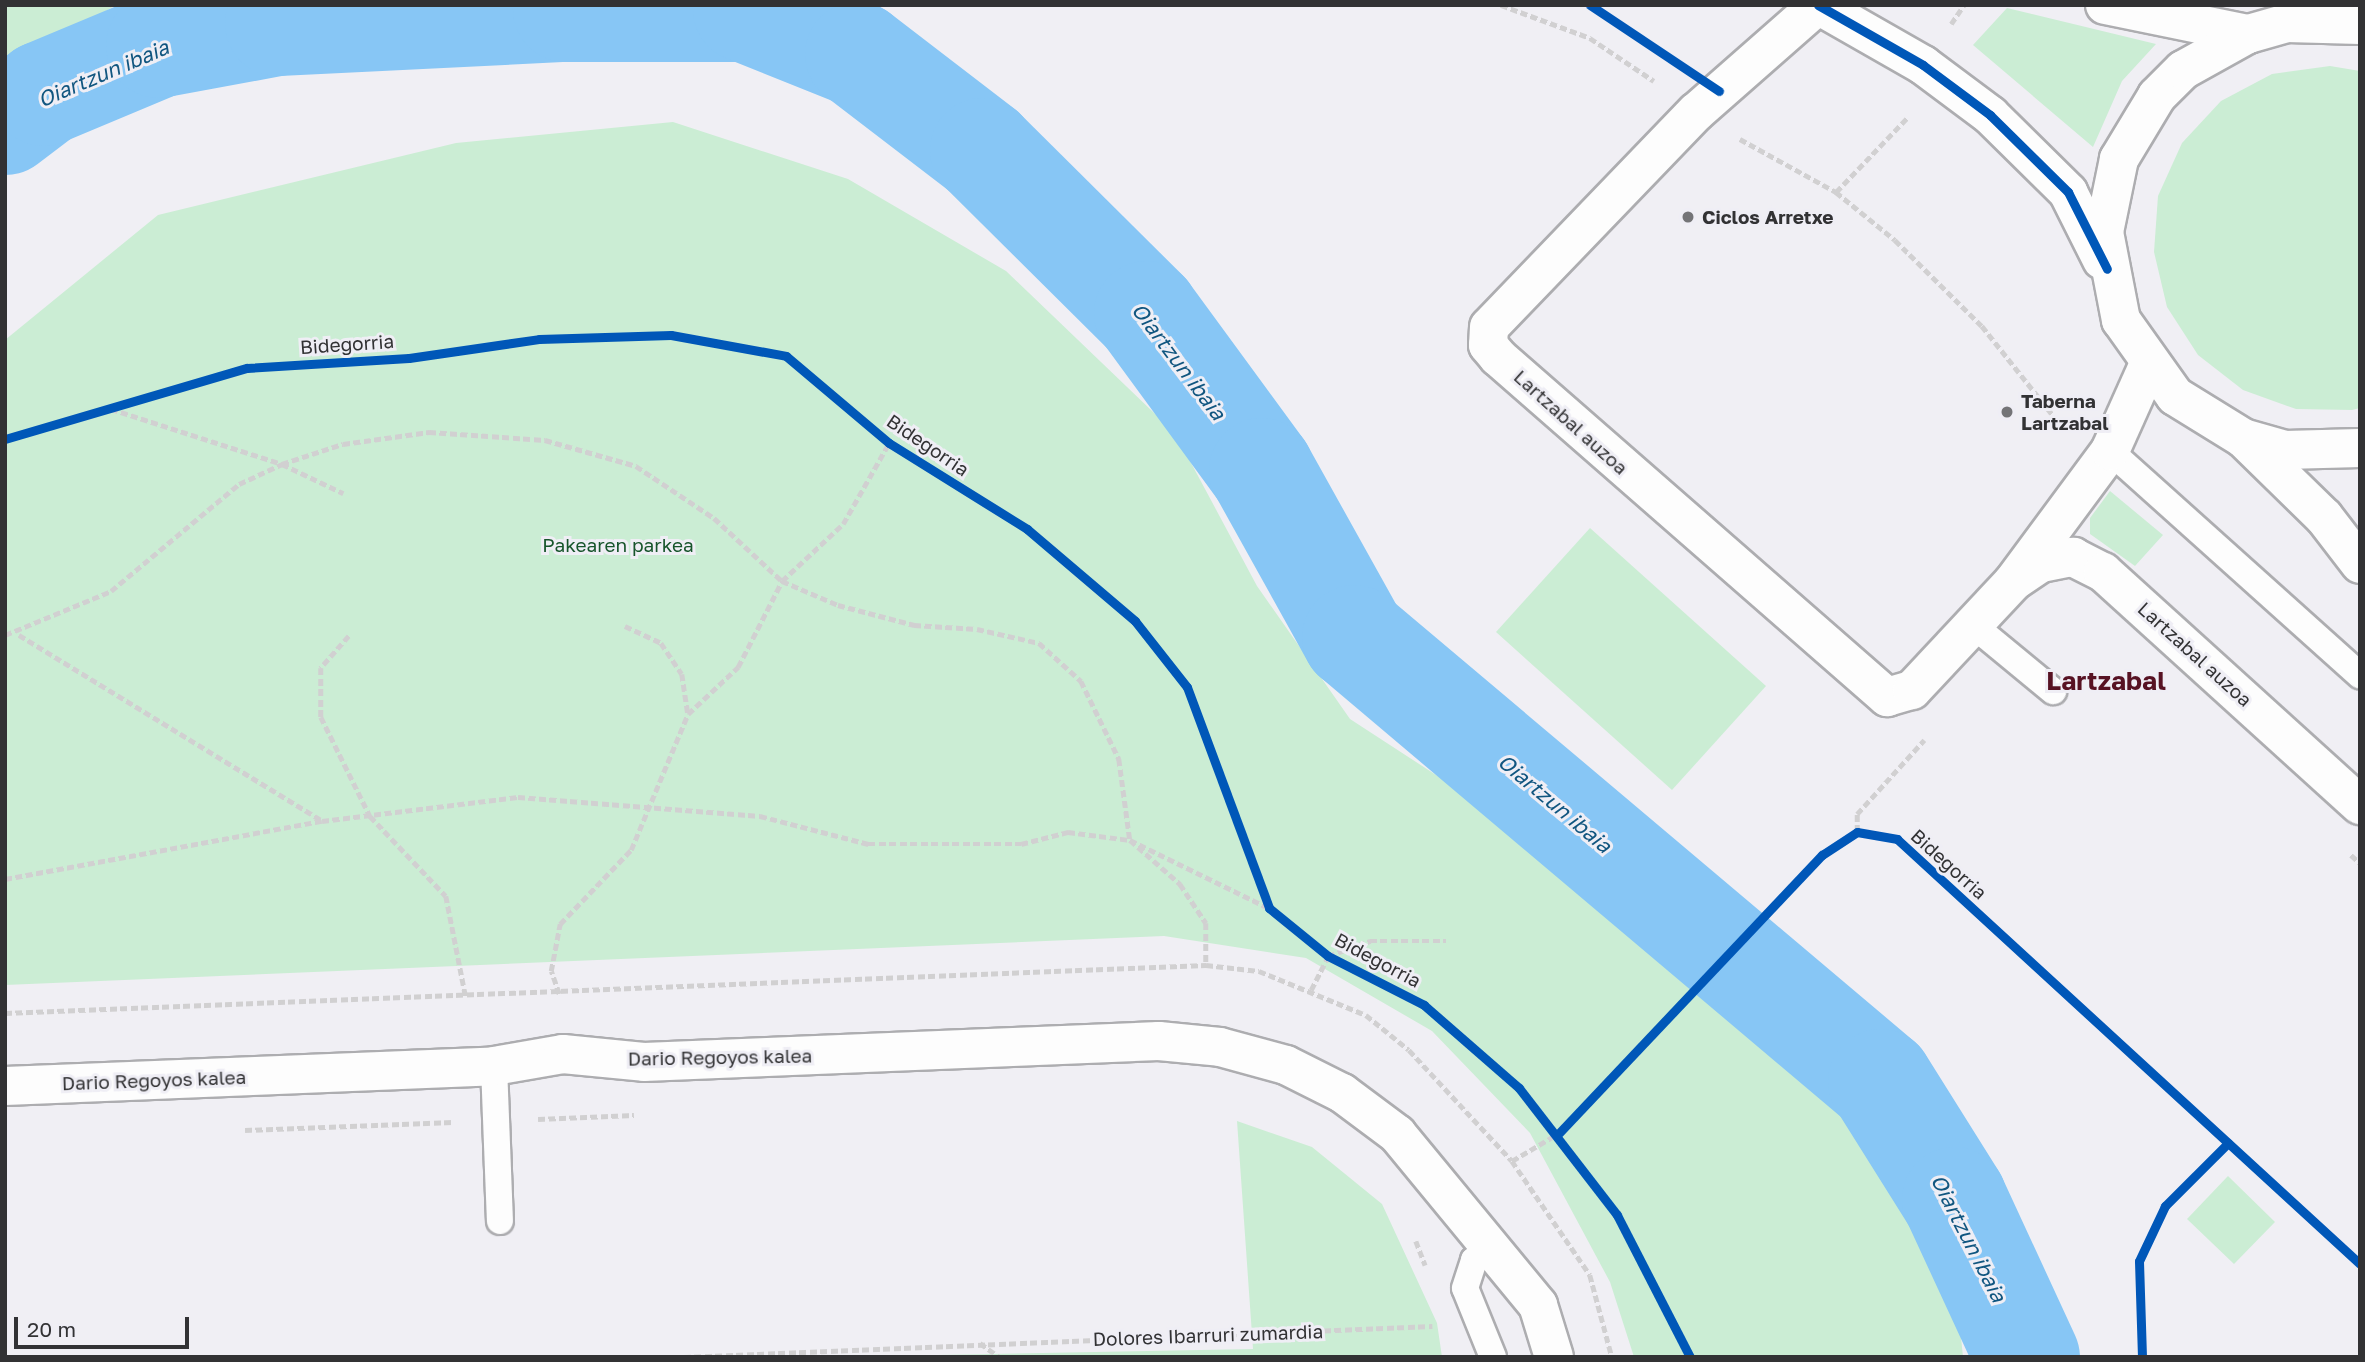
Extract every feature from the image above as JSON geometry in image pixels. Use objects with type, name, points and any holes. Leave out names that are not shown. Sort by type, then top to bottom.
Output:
[{"type":"street","points":[[1818,5],[1923,65],[1990,115],[2068,192],[2106,268],[2121,320],[2148,366],[2206,420],[2243,438],[2285,450],[2360,448]]},
{"type":"street","name":"Lartzabal auzoa","points":[[1818,5],[1696,112],[1489,327],[1488,345],[1888,696],[1912,690],[2013,582],[2110,451],[2148,366]]},
{"type":"street","points":[[2105,5],[2248,34]]},
{"type":"street","points":[[2106,268],[2109,195],[2136,126],[2183,71],[2248,34],[2295,14],[2360,25]]},
{"type":"street","points":[[2243,438],[2324,517],[2360,564]]},
{"type":"street","name":"Lartzabal auzoa","points":[[2013,582],[2041,563],[2073,557],[2103,572],[2360,805]]},
{"type":"street","name":"Dario Regoyos kalea","points":[[5,1086],[494,1066],[563,1054],[644,1062],[1160,1041],[1220,1047],[1286,1065],[1342,1093],[1397,1134],[1495,1246],[1538,1305],[1554,1357]]},
{"type":"lane","points":[[2110,451],[2360,675]]},
{"type":"lane","points":[[1973,625],[2053,691]]},
{"type":"lane","points":[[494,1066],[499,1221]]},
{"type":"lane","points":[[1493,1357],[1465,1288],[1474,1260],[1495,1246]]},
{"type":"path","points":[[1836,192],[1982,326],[2068,435]]},
{"type":"path","points":[[98,413],[136,402]]},
{"type":"path","points":[[111,409],[282,464],[343,493]]},
{"type":"path","points":[[5,635],[18,634],[111,591],[239,484],[282,464],[343,444],[429,432],[545,440],[636,466],[714,518],[782,581],[838,605],[914,625],[977,629],[1039,643],[1081,681],[1119,759],[1130,840],[1180,884],[1206,923],[1206,965]]},
{"type":"path","points":[[559,994],[551,971],[561,924],[631,850],[646,802],[688,714],[738,667],[782,581],[843,524],[889,443]]},
{"type":"path","points":[[625,626],[661,643],[682,674],[688,714]]},
{"type":"path","points":[[18,634],[322,821]]},
{"type":"path","points":[[349,636],[321,668],[321,717],[370,816],[446,896],[466,998]]},
{"type":"path","points":[[5,878],[322,821],[518,797],[646,802],[760,816],[868,844],[1021,844],[1068,832],[1130,840],[1269,908],[1279,916]]},
{"type":"path","points":[[1845,840],[1857,832],[1870,835]]},
{"type":"path","points":[[1259,886],[1269,908]]},
{"type":"path","points":[[1311,990],[1328,956],[1370,941],[1446,941]]},
{"type":"path","points":[[237,1131],[649,1115]]},
{"type":"path","points":[[1551,1124],[1566,1144]]},
{"type":"path","points":[[1568,1124],[1559,1133],[1513,1161],[1590,1275],[1612,1357]]},
{"type":"path","points":[[979,1343],[999,1357]]},
{"type":"green space","points":[[5,5],[116,5],[5,70]]},
{"type":"green space","points":[[2007,8],[2156,44],[2122,81],[2093,147],[1973,45]]},
{"type":"green space","points":[[2330,66],[2360,71],[2360,408],[2352,410],[2296,409],[2243,390],[2198,355],[2167,307],[2154,252],[2158,196],[2182,143],[2221,101],[2272,74]]},
{"type":"green space","name":"Pakearen parkea","points":[[673,122],[848,179],[1006,271],[1175,433],[1257,586],[1350,719],[1519,829],[1649,930],[1825,1090],[1956,1287],[1963,1357],[1634,1357],[1610,1282],[1530,1133],[1432,1031],[1306,958],[1164,936],[5,985],[5,340],[158,215],[456,143]]},
{"type":"green space","points":[[2110,491],[2163,535],[2135,566],[2090,534],[2090,518]]},
{"type":"green space","points":[[1590,528],[1766,686],[1672,790],[1496,632]]},
{"type":"green space","points":[[1237,1121],[1312,1147],[1382,1204],[1437,1323],[1442,1357],[829,1357],[1253,1349]]},
{"type":"green space","points":[[2228,1176],[2275,1222],[2234,1264],[2187,1219]]},
{"type":"waterway","points":[[745,9],[760,5]]},
{"type":"waterway","name":"Oiartzun ibaia","points":[[5,122],[43,93],[158,45],[277,23],[565,9],[745,9],[857,54],[982,150],[1146,313],[1261,470],[1354,637],[1880,1081],[1954,1199],[2027,1357]]},
{"type":"cycle path","points":[[1590,5],[1719,91]]},
{"type":"cycle path","points":[[1818,5],[1923,65],[1990,115],[2068,192],[2107,269]]},
{"type":"cycle path","name":"Bidegorria","points":[[5,439],[247,368],[409,358],[539,339],[671,335],[786,356],[889,443],[1027,529],[1135,621],[1187,687],[1269,908],[1328,956],[1424,1005],[1519,1088],[1617,1215],[1690,1357]]},
{"type":"cycle path","name":"Bidegorria","points":[[1559,1133],[1822,855],[1857,832],[1897,839],[2360,1264]]},
{"type":"cycle path","points":[[2142,1357],[2139,1261],[2165,1206],[2228,1143]]},
{"type":"place","name":"Ciclos Arretxe","points":[[1688,217]]},
{"type":"place","name":"Taberna Lartzabal","points":[[2007,412]]},
{"type":"district","name":"Lartzabal","points":[[2106,681]]}]
